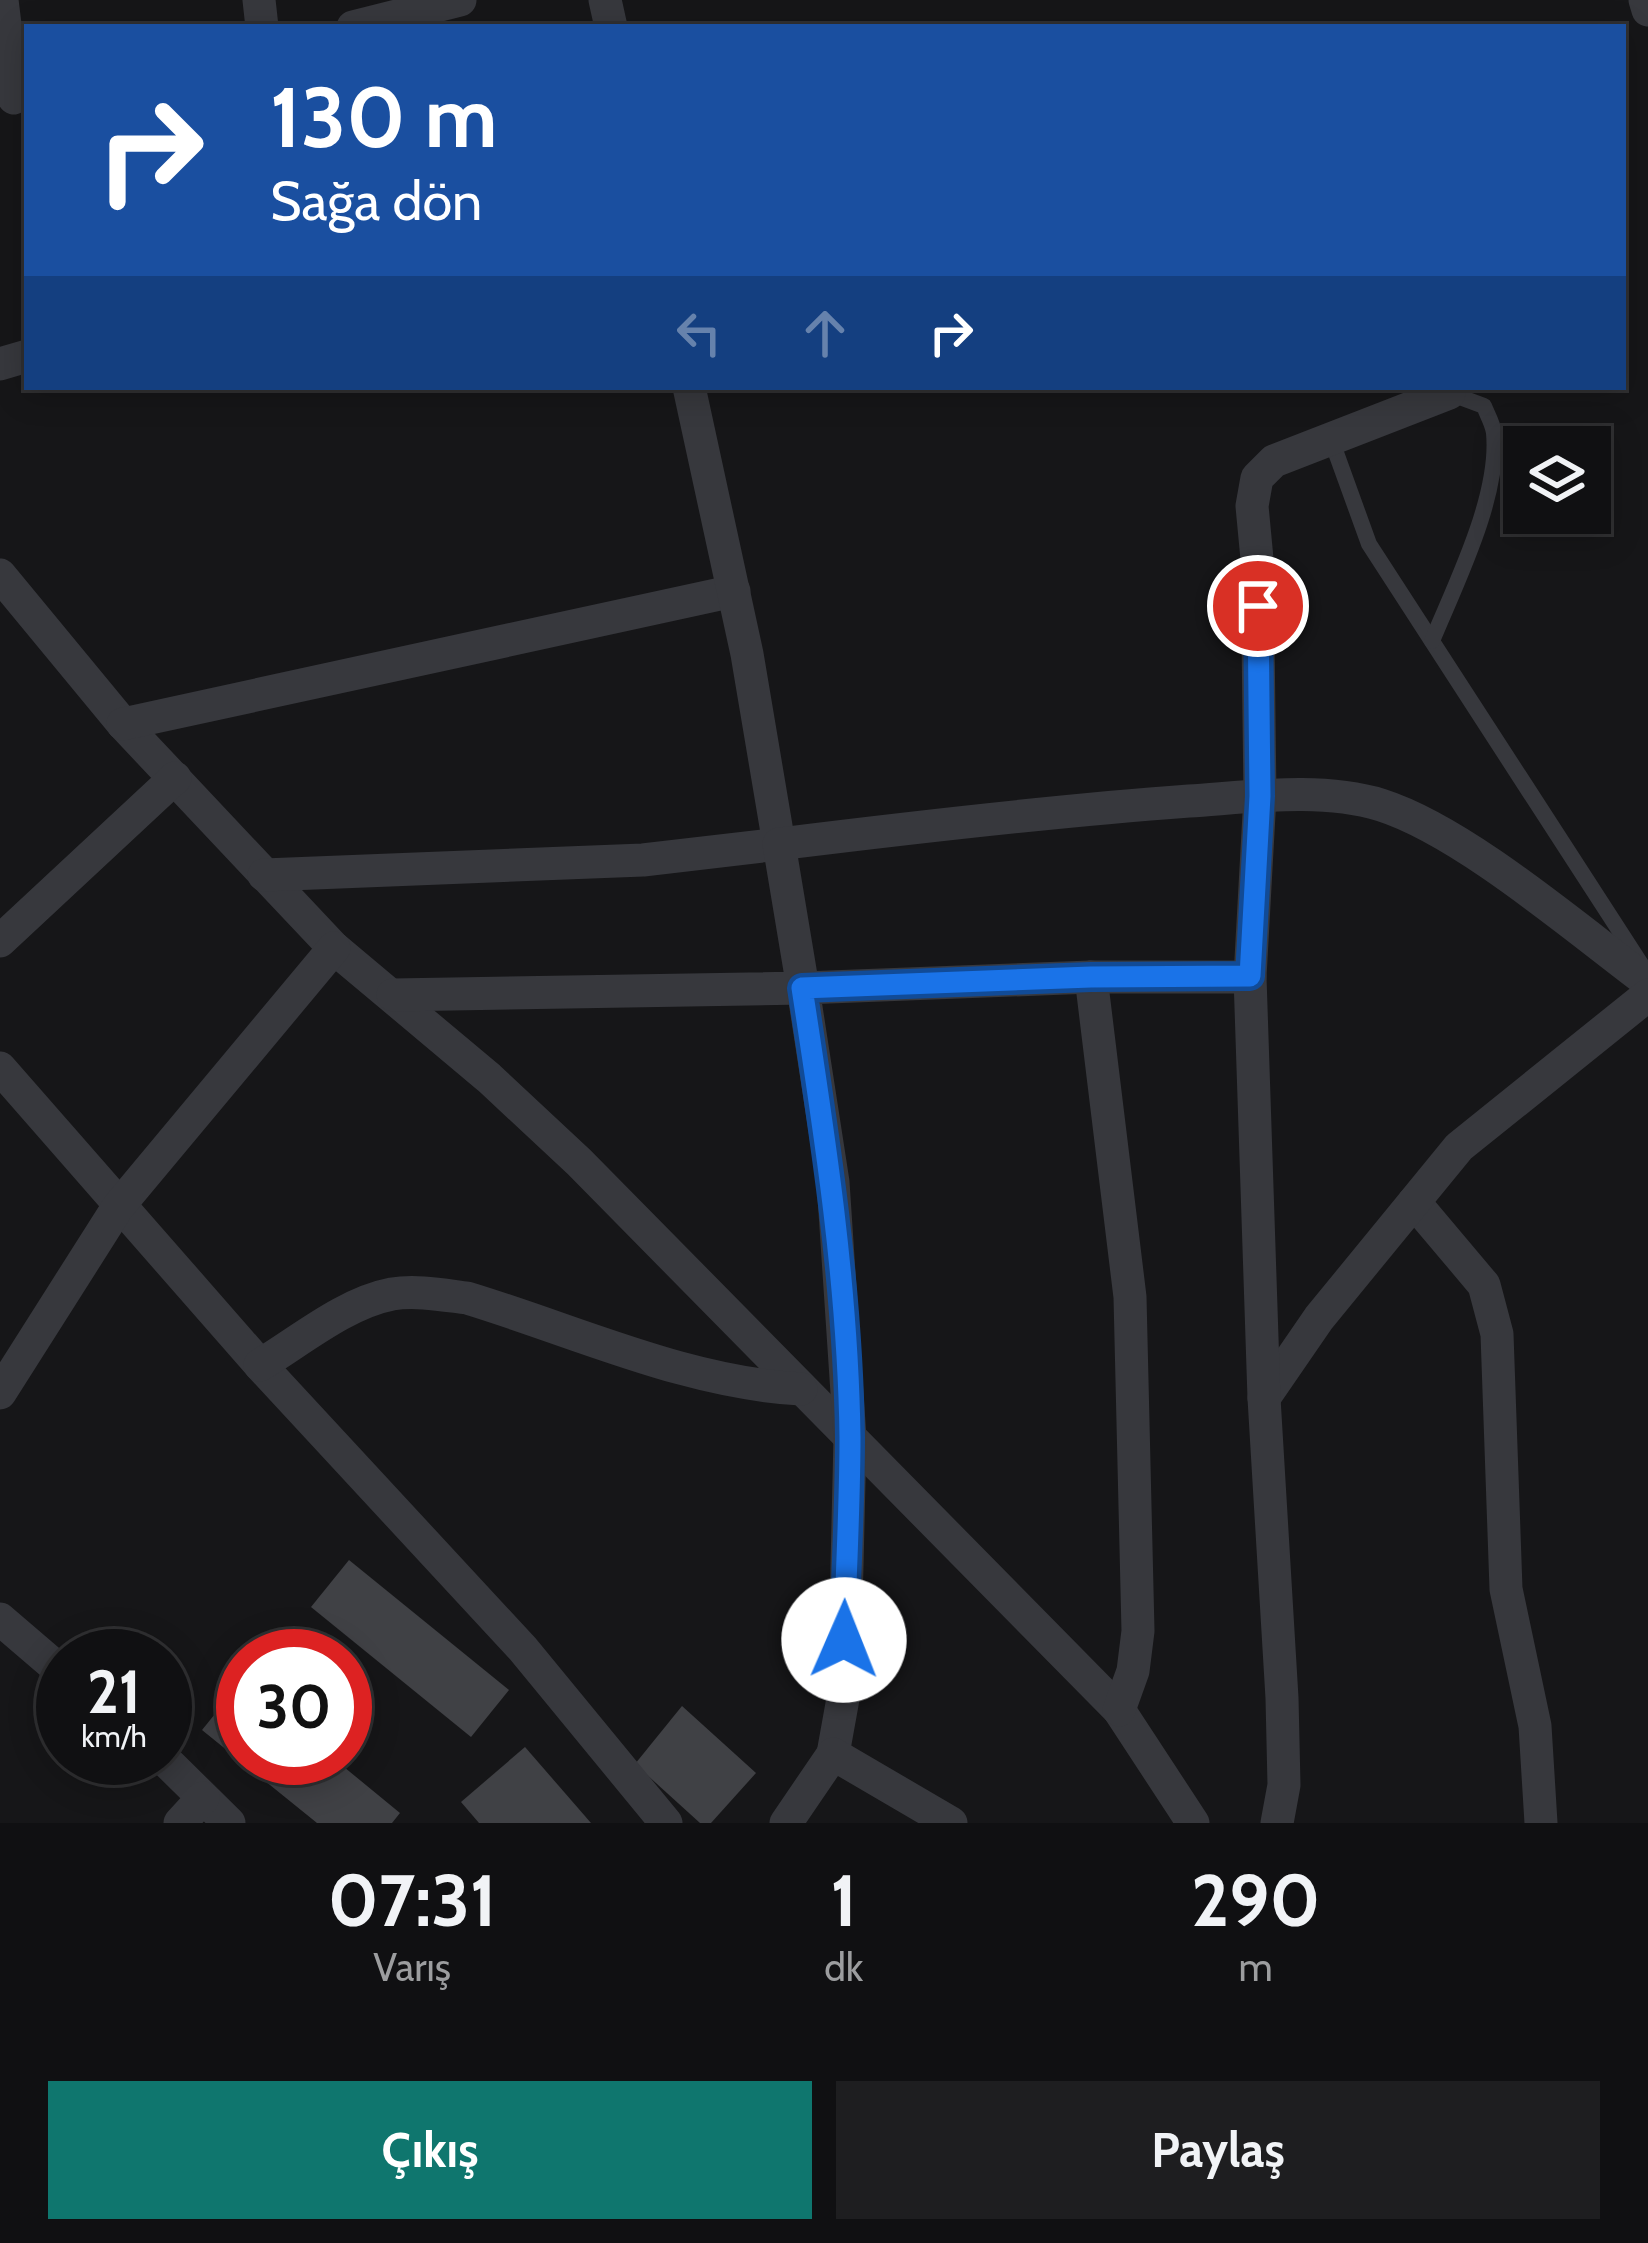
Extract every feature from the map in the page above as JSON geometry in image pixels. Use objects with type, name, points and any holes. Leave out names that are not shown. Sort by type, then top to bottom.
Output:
[{"type":"street","points":[[2,0],[14,98]]},
{"type":"street","points":[[365,24],[457,0]]},
{"type":"street","points":[[1645,0],[1648,10]]},
{"type":"street","points":[[690,390],[734,591],[833,1182],[850,1438],[844,1693],[833,1754],[786,1823]]},
{"type":"street","points":[[1277,1823],[1284,1785],[1282,1697],[1264,1398],[1250,976],[1260,796],[1254,492],[1257,478],[1274,461],[1449,393]]},
{"type":"street","points":[[0,574],[123,724],[334,948],[579,1162],[1119,1710],[1193,1823]]},
{"type":"street","points":[[123,724],[734,591]]},
{"type":"street","points":[[0,941],[175,778]]},
{"type":"street","points":[[264,874],[644,860],[1058,810],[1260,796],[1346,797],[1384,806],[1422,824],[1485,862],[1648,978]]},
{"type":"street","points":[[0,1393],[118,1207],[334,948]]},
{"type":"street","points":[[393,995],[1250,976]]},
{"type":"street","points":[[1091,977],[1130,1297],[1138,1631],[1133,1671],[1119,1710]]},
{"type":"street","points":[[1264,1398],[1319,1318],[1459,1148],[1648,995]]},
{"type":"street","points":[[0,1068],[260,1365],[524,1649],[666,1823]]},
{"type":"street","points":[[1414,1202],[1484,1285],[1496,1334],[1506,1589],[1535,1726],[1541,1823]]},
{"type":"street","points":[[260,1365],[365,1303],[393,1294],[430,1293],[467,1298],[700,1373],[801,1389]]},
{"type":"street","points":[[0,1619],[36,1650]]},
{"type":"street","points":[[833,1754],[951,1823]]},
{"type":"street","points":[[192,1811],[229,1823]]},
{"type":"lane","points":[[1432,641],[1470,550],[1487,493],[1494,430],[1484,406],[1449,393]]},
{"type":"lane","points":[[1330,439],[1370,544],[1648,978]]},
{"type":"building","points":[[349,1560],[509,1690],[471,1737],[372,1657],[372,1629],[338,1629],[311,1607]]},
{"type":"building","points":[[682,1706],[756,1773],[711,1823],[700,1823],[635,1764]]},
{"type":"building","points":[[216,1713],[216,1741],[202,1730]]},
{"type":"building","points":[[525,1747],[591,1823],[479,1823],[461,1802]]},
{"type":"building","points":[[270,1785],[366,1785],[400,1813],[392,1823],[317,1823]]},
{"type":"route","points":[[844,1640],[850,1438],[845,1333],[833,1182],[802,988],[1250,976],[1260,796],[1258,606]]}]
